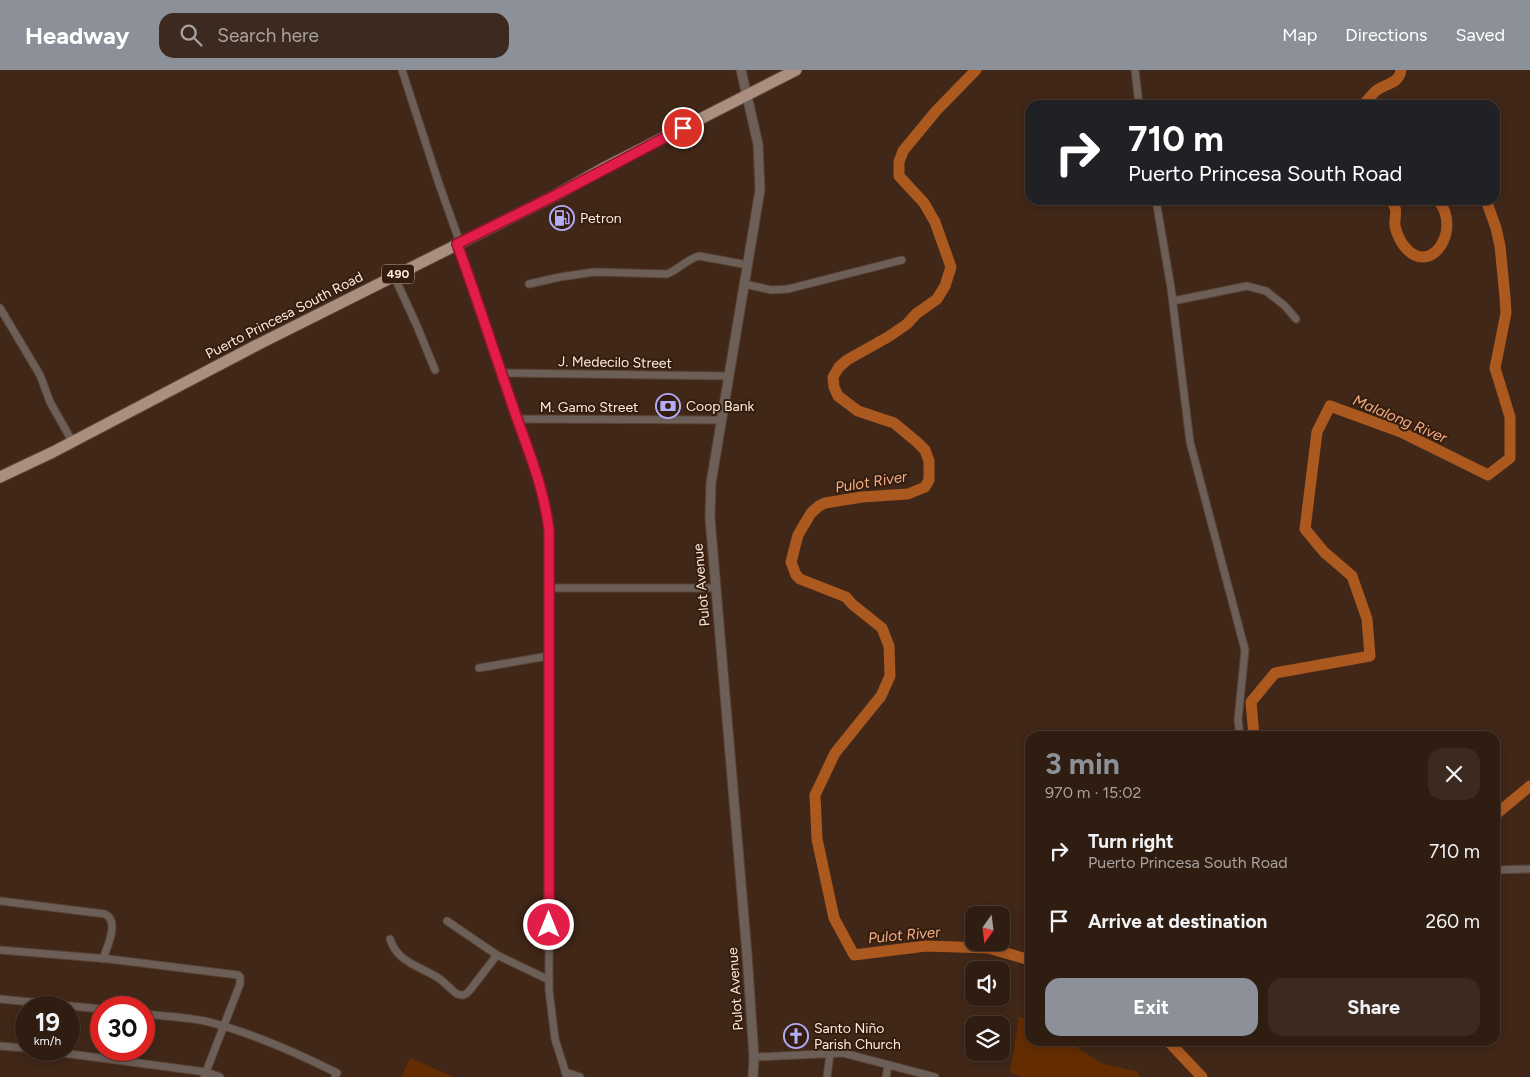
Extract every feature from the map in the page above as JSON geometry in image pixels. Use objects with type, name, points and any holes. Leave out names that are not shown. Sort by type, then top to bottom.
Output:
[{"type":"main road","name":"Puerto Princesa South Road","points":[[0,477],[556,195],[602,169],[796,70]]},
{"type":"street","points":[[402,70],[501,373],[541,484],[546,510],[549,531],[549,980],[551,1016],[555,1039],[566,1075],[580,1077]]},
{"type":"street","name":"Pulot Avenue","points":[[741,70],[758,144],[760,176],[757,212],[728,376],[711,483],[710,503],[747,954],[754,1056],[753,1077]]},
{"type":"street","points":[[1135,70],[1138,100]]},
{"type":"street","points":[[1157,205],[1173,301],[1190,442],[1245,650],[1238,720],[1239,731]]},
{"type":"street","points":[[529,284],[594,272],[667,274],[699,256],[748,265]]},
{"type":"street","points":[[744,284],[771,290],[788,289],[902,260]]},
{"type":"street","points":[[394,276],[435,370]]},
{"type":"street","points":[[1173,301],[1247,286],[1266,291],[1285,306],[1296,319]]},
{"type":"street","points":[[0,308],[40,375],[50,402],[72,441]]},
{"type":"street","name":"J. Medecilo Street","points":[[501,373],[728,376]]},
{"type":"street","name":"M. Gamo Street","points":[[517,419],[721,420]]},
{"type":"street","points":[[549,588],[716,588]]},
{"type":"street","points":[[478,668],[548,656]]},
{"type":"street","points":[[1500,870],[1530,869]]},
{"type":"street","points":[[0,901],[109,916],[112,927],[103,959]]},
{"type":"street","points":[[447,921],[496,954],[549,980]]},
{"type":"street","points":[[390,939],[395,951],[403,959],[438,977],[460,995],[466,994],[470,990],[496,954]]},
{"type":"street","points":[[0,950],[103,959],[234,974],[240,977],[240,984],[205,1074]]},
{"type":"street","points":[[0,999],[90,1008]]},
{"type":"street","points":[[155,1015],[202,1021],[224,1026],[297,1054],[337,1072],[335,1077]]},
{"type":"street","points":[[0,1046],[15,1047]]},
{"type":"street","points":[[754,1056],[843,1053],[935,1077]]},
{"type":"street","points":[[828,1077],[830,1054]]},
{"type":"street","points":[[80,1056],[220,1077]]},
{"type":"street","points":[[886,1077],[888,1066]]},
{"type":"shaded area","points":[[1019,1017],[1025,1018],[1025,1046],[1075,1046],[1103,1064],[1136,1071],[1141,1077],[1021,1077],[1010,1072]]},
{"type":"shaded area","points":[[410,1058],[454,1077],[401,1077]]},
{"type":"waterway","name":"Pulot River","points":[[976,70],[936,111],[903,151],[899,162],[899,176],[924,203],[935,222],[951,267],[945,286],[937,299],[916,314],[907,324],[847,360],[839,367],[833,377],[834,387],[838,396],[858,411],[894,423],[925,450],[929,461],[929,480],[925,487],[908,494],[862,497],[825,503],[819,506],[811,513],[798,535],[791,562],[796,575],[800,579],[846,597],[882,628],[889,646],[890,676],[881,696],[835,753],[815,795],[817,839],[834,918],[854,955],[926,946],[988,948],[1025,959]]},
{"type":"waterway","name":"Malalong River","points":[[1368,100],[1377,90],[1395,81],[1400,75],[1401,70]]},
{"type":"waterway","name":"Malalong River","points":[[1394,205],[1396,210],[1396,228],[1402,243],[1415,255],[1424,257],[1433,254],[1445,236],[1447,224],[1445,212],[1441,205]]},
{"type":"waterway","name":"Malalong River","points":[[1254,731],[1251,702],[1275,673],[1370,656],[1367,619],[1352,576],[1324,552],[1305,529],[1317,432],[1330,406],[1401,432],[1488,475],[1510,458],[1510,417],[1495,368],[1506,313],[1505,297],[1500,246],[1488,205]]},
{"type":"waterway","name":"Malalong River","points":[[1500,811],[1530,786]]},
{"type":"waterway","name":"Pulot River","points":[[1173,1046],[1202,1077]]},
{"type":"place","name":"Petron","points":[[562,218]]},
{"type":"place","name":"Coop Bank","points":[[668,406]]},
{"type":"place","name":"Santo Niño Parish Church","points":[[796,1036]]},
{"type":"route","points":[[549,925],[549,531],[541,484],[457,244],[556,195],[602,169],[683,128]]}]
